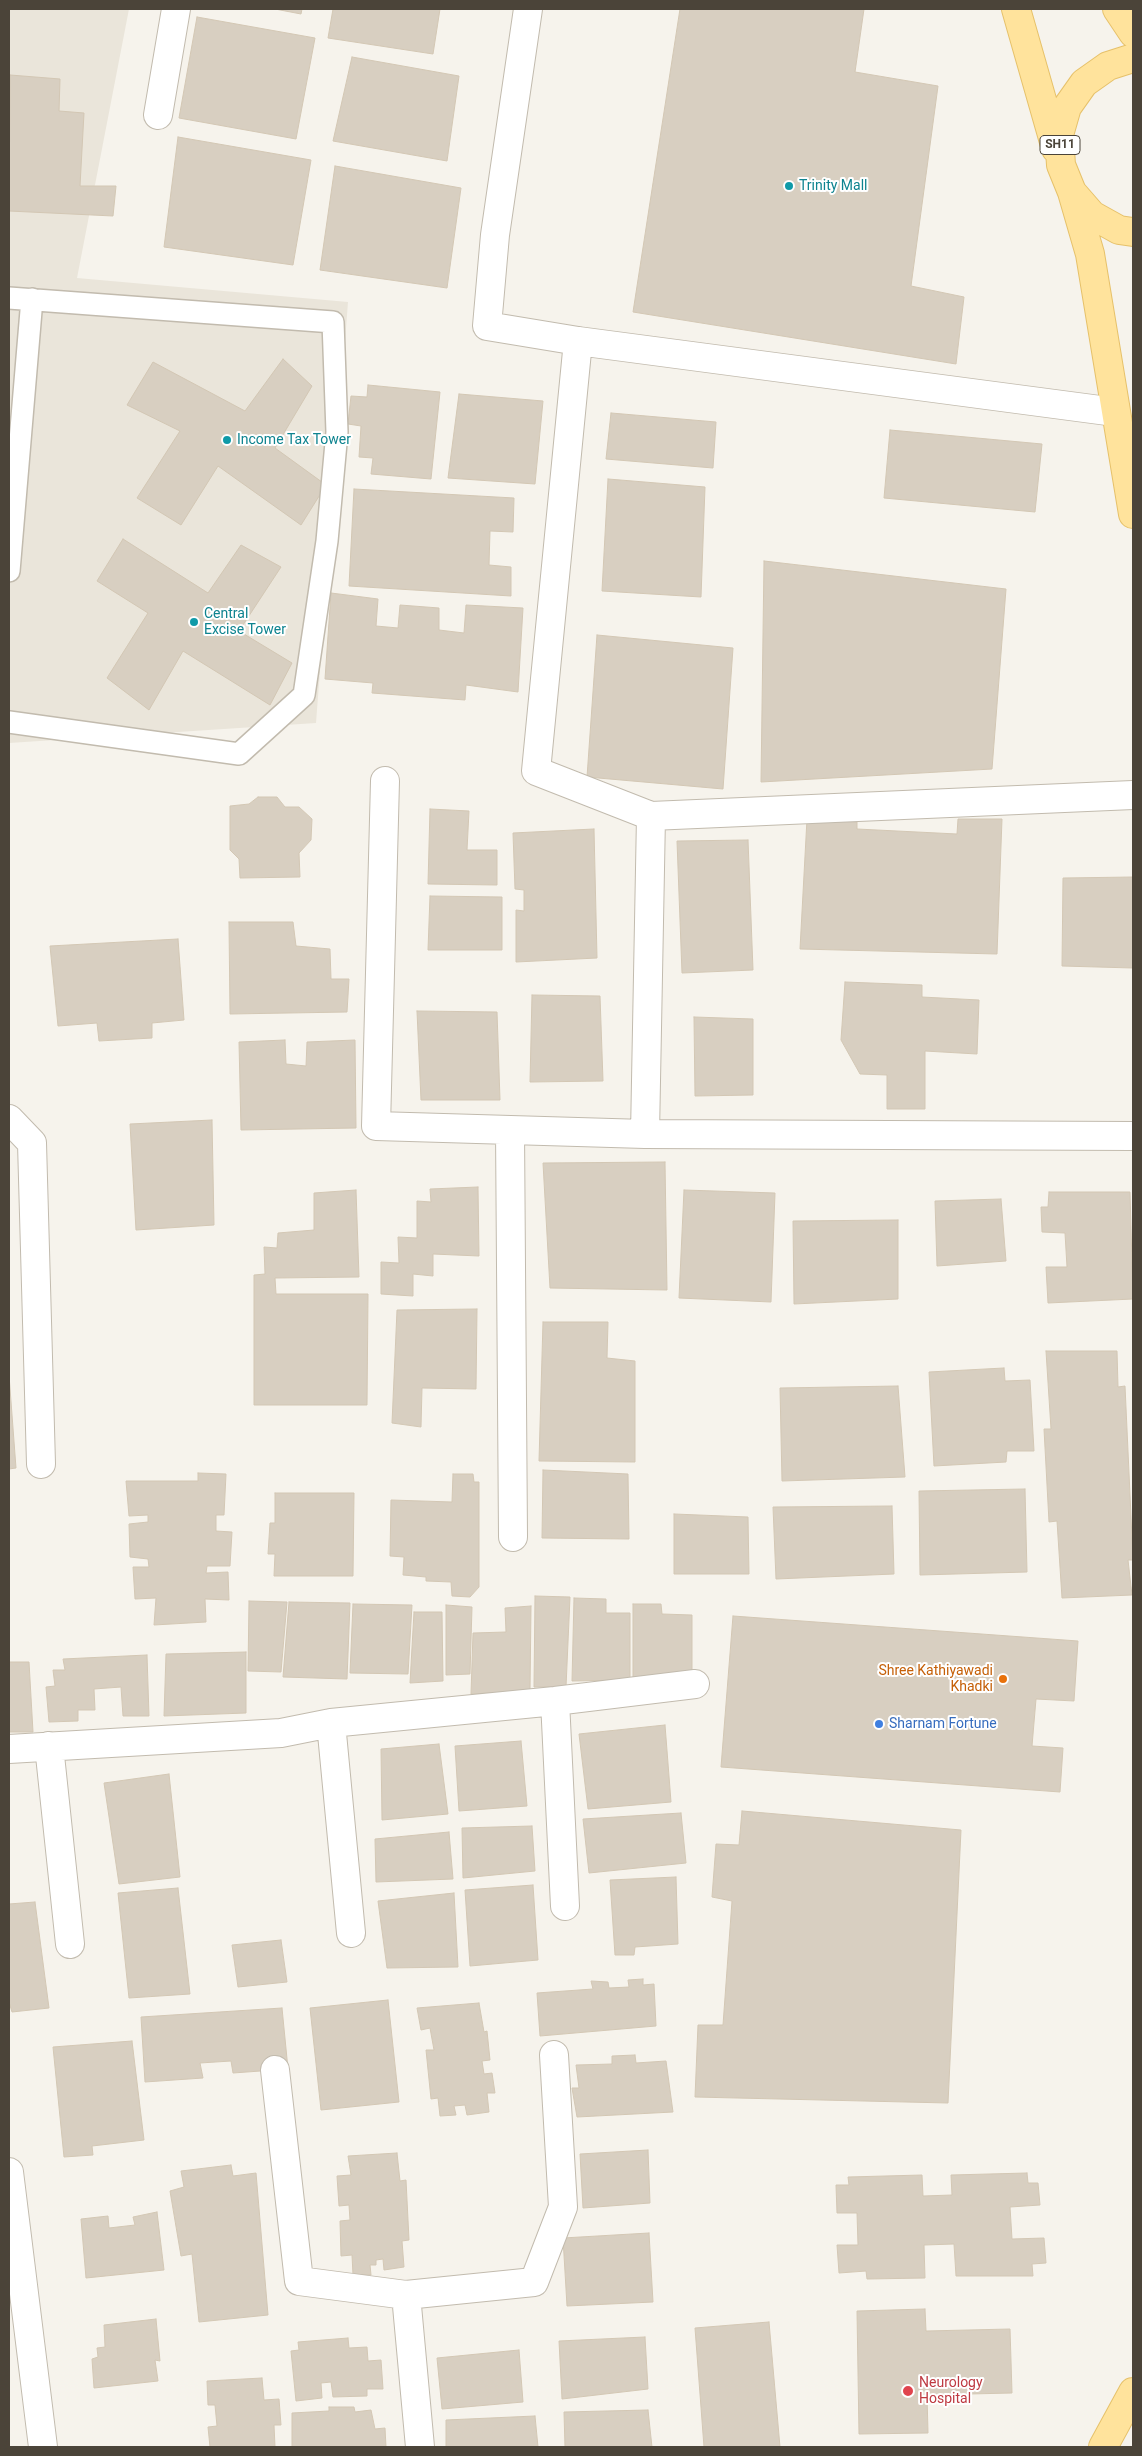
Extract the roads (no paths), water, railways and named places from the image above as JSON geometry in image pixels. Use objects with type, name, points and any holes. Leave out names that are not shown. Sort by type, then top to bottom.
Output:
[{"type":"main road","name":"SH11","points":[[1016,9],[1061,165],[1072,192],[1092,215],[1119,230],[1133,232]]},
{"type":"main road","points":[[1117,9],[1133,33]]},
{"type":"main road","name":"SH11","points":[[1061,165],[1059,135],[1067,107],[1084,83],[1108,66],[1133,58]]},
{"type":"main road","points":[[1072,192],[1090,254],[1133,514]]},
{"type":"main road","points":[[1103,2447],[1133,2392]]},
{"type":"street","points":[[158,115],[176,9]]},
{"type":"street","points":[[528,9],[495,235],[487,326],[578,341],[1115,412]]},
{"type":"street","points":[[578,341],[536,771],[652,816],[1133,795]]},
{"type":"street","points":[[385,782],[376,1126],[645,1134],[1133,1136]]},
{"type":"street","points":[[645,1134],[652,816]]},
{"type":"street","points":[[9,1119],[32,1143],[41,1464]]},
{"type":"street","points":[[510,1130],[513,1537]]},
{"type":"street","points":[[9,1749],[281,1734],[331,1723],[555,1701],[695,1684]]},
{"type":"street","points":[[555,1701],[565,1906]]},
{"type":"street","points":[[331,1723],[351,1933]]},
{"type":"street","points":[[49,1746],[70,1944]]},
{"type":"street","points":[[275,2070],[298,2281],[406,2295],[534,2282],[563,2206],[554,2055]]},
{"type":"street","points":[[9,2172],[43,2447]]},
{"type":"street","points":[[406,2295],[420,2447]]},
{"type":"lane","points":[[9,298],[333,322],[337,432],[327,541],[304,695],[239,754],[9,722]]},
{"type":"lane","points":[[9,571],[32,300]]},
{"type":"place","name":"Trinity Mall","points":[[789,186]]},
{"type":"place","name":"Income Tax Tower","points":[[227,440]]},
{"type":"place","name":"Central Excise Tower","points":[[194,622]]},
{"type":"place","name":"Shree Kathiyawadi Khadki","points":[[1003,1679]]},
{"type":"place","name":"Sharnam Fortune","points":[[879,1724]]},
{"type":"place","name":"Neurology Hospital","points":[[908,2391]]}]
